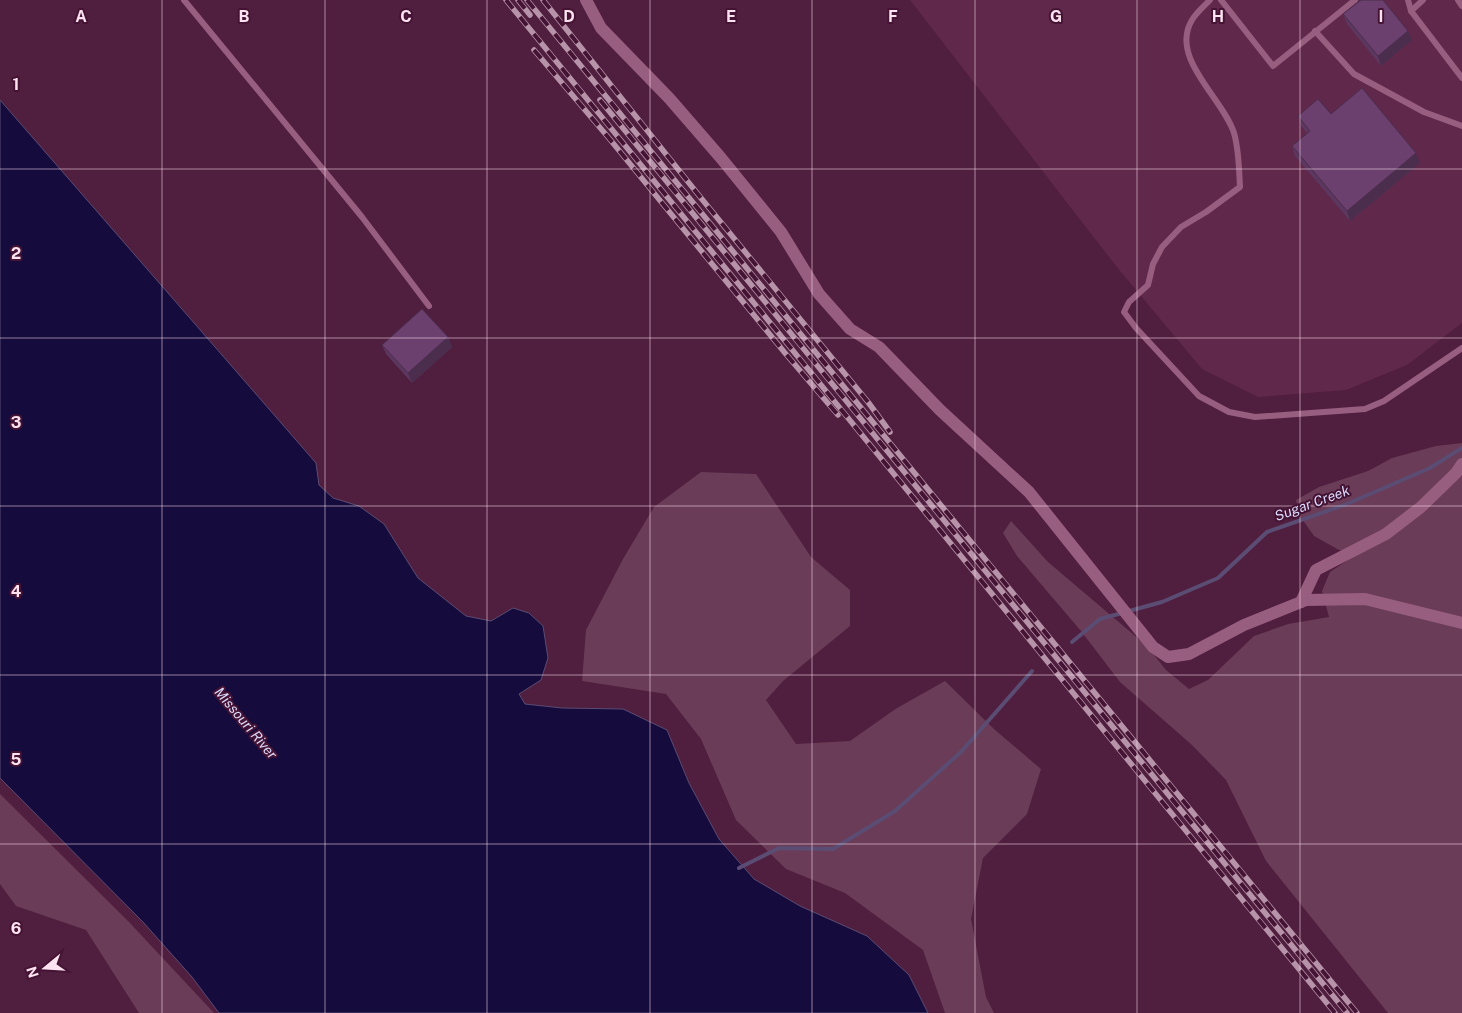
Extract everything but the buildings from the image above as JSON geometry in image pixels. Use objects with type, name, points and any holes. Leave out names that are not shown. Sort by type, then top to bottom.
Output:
[{"type":"street","points":[[586,0],[601,28],[722,158],[780,232],[819,294],[850,329],[878,347],[940,410],[1028,492],[1153,647],[1168,657],[1189,654],[1244,625],[1306,600],[1365,599],[1462,623]]},
{"type":"street","points":[[1301,602],[1316,570],[1386,534],[1422,507],[1456,473],[1462,464]]},
{"type":"lane","points":[[184,0],[362,217],[429,306]]},
{"type":"lane","points":[[1210,0],[1192,20],[1186,34],[1187,50],[1193,66],[1217,100],[1234,133],[1240,187],[1206,212],[1181,227],[1162,246],[1152,264],[1148,285],[1129,302],[1124,312],[1136,328],[1199,396],[1229,412],[1254,417],[1365,409],[1384,401],[1462,348]]},
{"type":"lane","points":[[1221,0],[1273,66],[1355,0]]},
{"type":"lane","points":[[1408,0],[1411,11],[1462,78]]},
{"type":"lane","points":[[1411,11],[1423,0]]},
{"type":"lane","points":[[1458,0],[1462,6]]},
{"type":"lane","points":[[1316,32],[1354,74],[1424,112],[1462,126]]},
{"type":"shaded area","points":[[910,0],[1462,0],[1462,323],[1407,365],[1346,390],[1258,397],[1202,369],[1116,266]]},
{"type":"shaded area","points":[[1462,443],[1462,1013],[1388,1013],[1266,861],[1226,780],[1192,745],[1120,682],[1081,631],[1017,556],[1003,533],[1011,521],[1048,562],[1147,646],[1166,670],[1189,689],[1208,680],[1254,636],[1288,624],[1329,617],[1322,591],[1330,572],[1363,550],[1339,550],[1314,536],[1300,516],[1296,500],[1319,487],[1368,471],[1392,458],[1436,446]]},
{"type":"shaded area","points":[[701,472],[756,474],[811,557],[850,590],[850,626],[783,681],[766,700],[796,744],[850,741],[897,708],[945,681],[994,729],[1041,769],[1027,814],[983,858],[971,919],[986,997],[994,1013],[945,1013],[923,950],[845,893],[786,869],[736,820],[701,739],[666,694],[582,681],[586,630],[623,559],[654,507]]},
{"type":"shaded area","points":[[0,794],[129,922],[214,1013],[139,1013],[86,930],[16,906],[0,884]]},
{"type":"water","name":"Missouri River","points":[[0,100],[316,463],[319,485],[333,498],[359,506],[384,524],[418,578],[466,616],[491,621],[513,608],[529,613],[543,626],[548,658],[541,680],[519,694],[525,704],[562,708],[623,709],[667,730],[689,783],[719,839],[754,879],[800,906],[867,936],[909,975],[928,1013],[219,1013],[192,977],[143,922],[0,778]]},
{"type":"waterway","name":"Sugar Creek","points":[[1129,611],[1162,602],[1218,578],[1267,532],[1347,504],[1430,468],[1462,448]]},
{"type":"waterway","name":"Sugar Creek","points":[[1072,642],[1100,619],[1122,613]]},
{"type":"waterway","points":[[739,868],[779,848],[833,849],[895,811],[961,752],[1032,671]]},
{"type":"railway","points":[[506,0],[1335,1013]]},
{"type":"railway","points":[[518,0],[530,15]]},
{"type":"railway","points":[[527,0],[1357,1013]]},
{"type":"railway","points":[[543,0],[701,198],[868,402],[890,432]]},
{"type":"railway","points":[[534,50],[838,415]]},
{"type":"railway","points":[[600,100],[1347,1013]]}]
